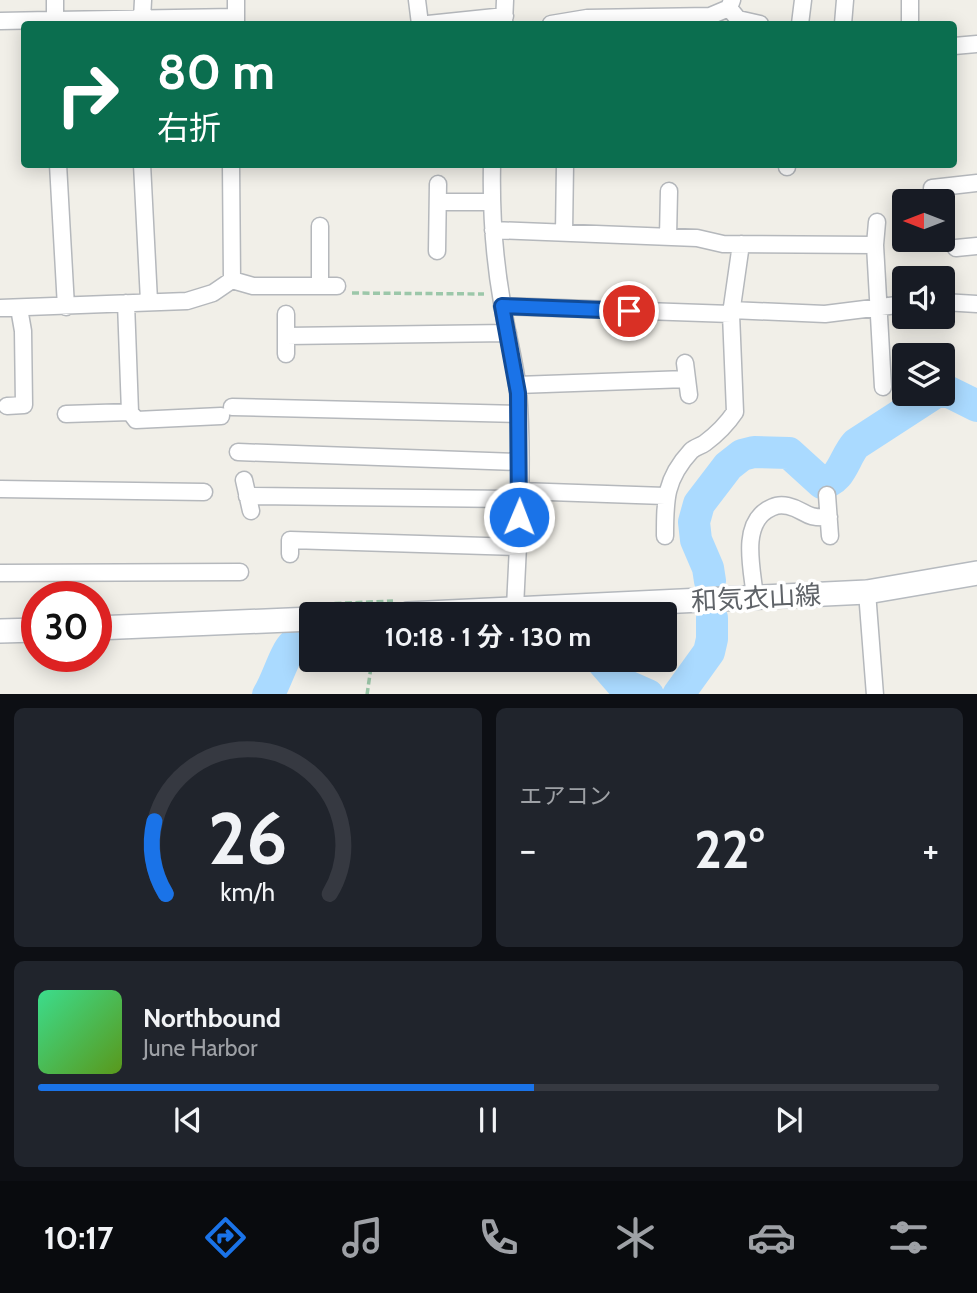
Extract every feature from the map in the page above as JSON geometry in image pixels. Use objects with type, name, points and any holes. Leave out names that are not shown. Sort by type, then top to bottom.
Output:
[{"type":"main road","name":"和気衣山線","points":[[668,602],[867,592],[977,573]]},
{"type":"main road","points":[[112,627],[299,620]]},
{"type":"main road","points":[[0,631],[21,630]]},
{"type":"street","points":[[52,21],[55,0]]},
{"type":"street","points":[[143,0],[137,21],[236,21],[236,0]]},
{"type":"street","points":[[417,0],[420,21]]},
{"type":"street","points":[[800,21],[803,0]]},
{"type":"street","points":[[844,21],[845,0]]},
{"type":"street","points":[[910,0],[911,21]]},
{"type":"street","points":[[569,21],[587,18],[710,16],[731,4],[738,19],[747,21]]},
{"type":"street","points":[[451,21],[505,14]]},
{"type":"street","points":[[0,20],[26,21]]},
{"type":"street","points":[[957,46],[977,44]]},
{"type":"street","points":[[58,168],[66,307]]},
{"type":"street","points":[[142,168],[149,301]]},
{"type":"street","points":[[231,168],[233,281]]},
{"type":"street","points":[[492,168],[493,230],[519,414],[515,602]]},
{"type":"street","points":[[564,233],[565,168]]},
{"type":"street","points":[[932,187],[977,183]]},
{"type":"street","points":[[437,251],[438,184]]},
{"type":"street","points":[[668,237],[669,191]]},
{"type":"street","points":[[438,202],[492,202]]},
{"type":"street","points":[[877,222],[875,245],[883,387]]},
{"type":"street","points":[[319,226],[320,286]]},
{"type":"street","points":[[493,230],[668,237],[741,244],[875,245]]},
{"type":"street","points":[[665,536],[665,496],[668,487],[693,449],[704,444],[727,425],[735,412],[731,312],[741,244]]},
{"type":"street","points":[[957,248],[977,247]]},
{"type":"street","points":[[0,308],[187,301],[213,293],[233,281],[253,286],[337,286]]},
{"type":"street","points":[[501,300],[825,314],[892,306]]},
{"type":"street","points":[[126,303],[130,412],[136,420],[192,425],[227,411],[519,414]]},
{"type":"street","points":[[955,303],[977,304]]},
{"type":"street","points":[[7,406],[24,405],[23,331],[19,308]]},
{"type":"street","points":[[286,314],[286,354]]},
{"type":"street","points":[[286,336],[508,333]]},
{"type":"street","points":[[517,385],[687,379]]},
{"type":"street","points":[[66,414],[130,412]]},
{"type":"street","points":[[238,452],[520,462]]},
{"type":"street","points":[[0,489],[204,492]]},
{"type":"street","points":[[827,495],[830,536]]},
{"type":"street","points":[[247,496],[665,496]]},
{"type":"street","points":[[755,598],[751,538],[753,525],[763,512],[776,505],[790,506],[804,515],[829,517]]},
{"type":"street","points":[[290,554],[290,540],[518,547]]},
{"type":"street","points":[[0,573],[240,572]]},
{"type":"street","points":[[867,592],[875,694]]},
{"type":"path","points":[[337,286],[350,293],[501,300]]},
{"type":"path","points":[[367,694],[370,672]]},
{"type":"waterway","points":[[955,395],[977,406]]},
{"type":"waterway","points":[[710,581],[708,568],[696,540],[694,522],[699,504],[728,466],[742,455],[754,452],[789,453],[822,483],[829,481],[838,473],[856,444],[915,406]]},
{"type":"waterway","points":[[679,694],[709,652],[712,618]]},
{"type":"waterway","points":[[269,694],[290,648],[299,644]]},
{"type":"waterway","points":[[611,672],[621,683],[646,694]]},
{"type":"route","points":[[519,517],[518,393],[502,306],[629,311]]}]
